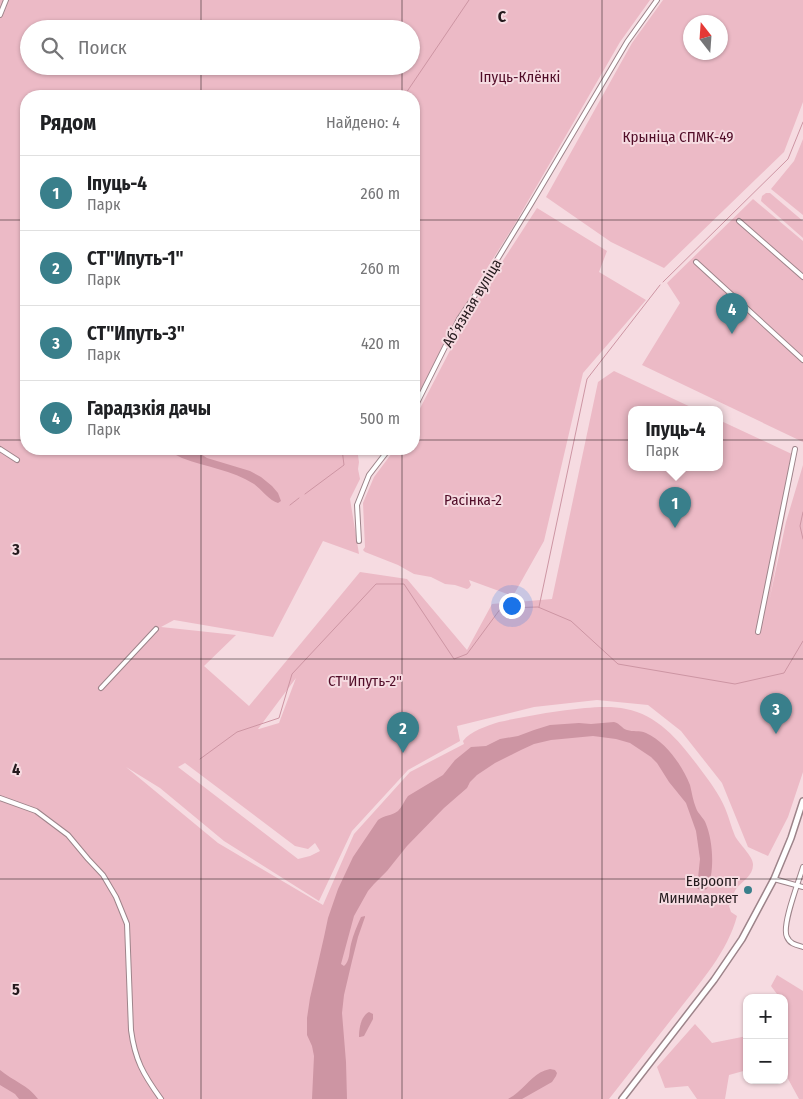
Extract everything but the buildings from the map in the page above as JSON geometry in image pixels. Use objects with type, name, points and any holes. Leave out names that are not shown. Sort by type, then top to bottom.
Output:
[{"type":"street","points":[[0,15],[6,0]]},
{"type":"street","name":"Абʼязная вуліца","points":[[420,397],[459,319],[534,199],[627,42],[657,0]]},
{"type":"street","points":[[739,221],[803,277]]},
{"type":"street","points":[[696,262],[803,360]]},
{"type":"street","points":[[799,356],[803,352]]},
{"type":"street","points":[[0,449],[17,460]]},
{"type":"street","points":[[758,632],[795,449]]},
{"type":"street","points":[[360,541],[357,505],[369,475],[384,455]]},
{"type":"street","points":[[102,688],[156,629]]},
{"type":"street","points":[[0,798],[36,811],[68,835],[103,875],[116,897],[127,924],[132,1043],[142,1071],[161,1099]]},
{"type":"street","points":[[622,1099],[729,959],[774,879],[791,838],[803,801]]},
{"type":"street","points":[[803,867],[785,928],[787,938],[793,944],[803,947]]},
{"type":"street","points":[[774,879],[803,887]]},
{"type":"green space","points":[[0,0],[650,0],[620,42],[513,227],[476,286],[420,391],[420,90],[20,90],[20,455],[358,455],[360,479],[350,499],[359,554],[323,541],[273,637],[174,620],[161,627],[236,635],[204,666],[249,706],[360,572],[407,579],[467,650],[492,604],[552,599],[598,382],[614,371],[689,406],[628,406],[628,471],[723,471],[723,422],[796,456],[770,597],[786,522],[803,465],[803,772],[788,817],[768,856],[748,847],[722,783],[681,731],[648,705],[597,700],[534,707],[457,726],[460,741],[408,770],[352,831],[319,901],[224,841],[160,788],[126,767],[218,843],[323,905],[354,834],[410,772],[464,744],[463,741],[466,737],[474,732],[499,722],[595,707],[621,708],[649,717],[678,741],[711,784],[726,811],[735,836],[753,862],[753,869],[734,893],[729,906],[731,912],[737,916],[733,929],[720,954],[609,1099],[0,1099]],"holes":[[[296,678],[279,723],[258,729]],[[185,763],[295,846],[308,849],[315,843],[320,851],[298,859],[178,767]]]},
{"type":"green space","name":"Крыніца СПМК-49","points":[[663,0],[803,0],[803,102],[784,152],[664,268],[611,242],[546,197],[632,43]]},
{"type":"green space","points":[[803,139],[803,215],[771,189],[794,161]]},
{"type":"green space","points":[[770,193],[803,221],[803,238],[761,201],[762,196]]},
{"type":"green space","points":[[753,199],[803,241],[803,442],[642,365],[680,303],[667,283]]},
{"type":"green space","name":"Расінка-2","points":[[537,208],[607,251],[599,272],[646,300],[583,373],[544,541],[513,596],[469,580],[471,585],[467,589],[445,584],[431,577],[414,574],[363,550],[365,547],[363,503],[374,477],[390,455],[420,455],[420,408],[471,310]]},
{"type":"green space","points":[[777,975],[803,991],[803,1099],[799,1099],[788,1079],[788,994],[777,994],[771,986]]},
{"type":"green space","points":[[695,1024],[712,1043],[743,1037],[743,1071],[729,1075],[725,1099],[697,1099],[688,1086],[665,1088],[657,1067]]},
{"type":"shaded area","points":[[176,455],[202,455],[250,471],[272,486],[278,493],[281,501],[275,502],[246,479]]},
{"type":"shaded area","points":[[614,722],[627,730],[643,732],[653,737],[667,748],[683,770],[690,785],[696,808],[705,822],[710,839],[712,865],[710,882],[707,889],[699,890],[697,888],[700,859],[696,831],[686,803],[657,763],[630,743],[593,736],[551,740],[534,744],[495,763],[477,775],[467,788],[444,808],[407,846],[368,891],[354,916],[341,964],[344,966],[347,962],[355,930],[361,917],[365,916],[352,961],[342,1013],[347,1099],[312,1099],[314,1056],[307,1035],[307,1018],[328,918],[338,889],[353,857],[378,820],[398,811],[408,796],[443,775],[455,760],[471,747],[486,746],[500,739],[518,736],[550,725]]},
{"type":"shaded area","points":[[369,1012],[373,1014],[373,1019],[364,1036],[359,1037],[362,1019]]},
{"type":"shaded area","points":[[550,1069],[555,1070],[557,1073],[552,1082],[522,1099],[508,1099],[536,1075]]},
{"type":"shaded area","points":[[0,1070],[30,1090],[38,1099],[19,1099],[15,1094],[0,1085]]},
{"type":"waterway","points":[[420,72],[469,0]]},
{"type":"waterway","points":[[408,90],[418,75]]},
{"type":"waterway","points":[[663,282],[788,159],[803,122]]},
{"type":"waterway","points":[[539,607],[587,379],[660,285]]},
{"type":"waterway","points":[[305,494],[344,465],[343,455]]},
{"type":"waterway","points":[[290,505],[299,498]]},
{"type":"waterway","points":[[803,512],[800,526],[803,539]]},
{"type":"waterway","points":[[200,759],[237,732],[279,718],[292,674],[376,584],[404,584],[454,659],[467,654],[501,608],[538,607],[571,621],[618,664],[735,684],[784,673],[803,641]]},
{"type":"place","name":"Гарадзкія дачы","points":[[732,334]]},
{"type":"place","name":"Іпуць-4","points":[[675,528]]},
{"type":"place","name":"СТ\"Ипуть-3\"","points":[[776,734]]},
{"type":"place","name":"СТ\"Ипуть-1\"","points":[[403,753]]},
{"type":"place","name":"Евроопт Минимаркет","points":[[748,890]]},
{"type":"park label","name":"Іпуць-Клёнкі","points":[[520,77]]},
{"type":"park label","name":"СТ\"Ипуть-2\"","points":[[365,681]]}]
